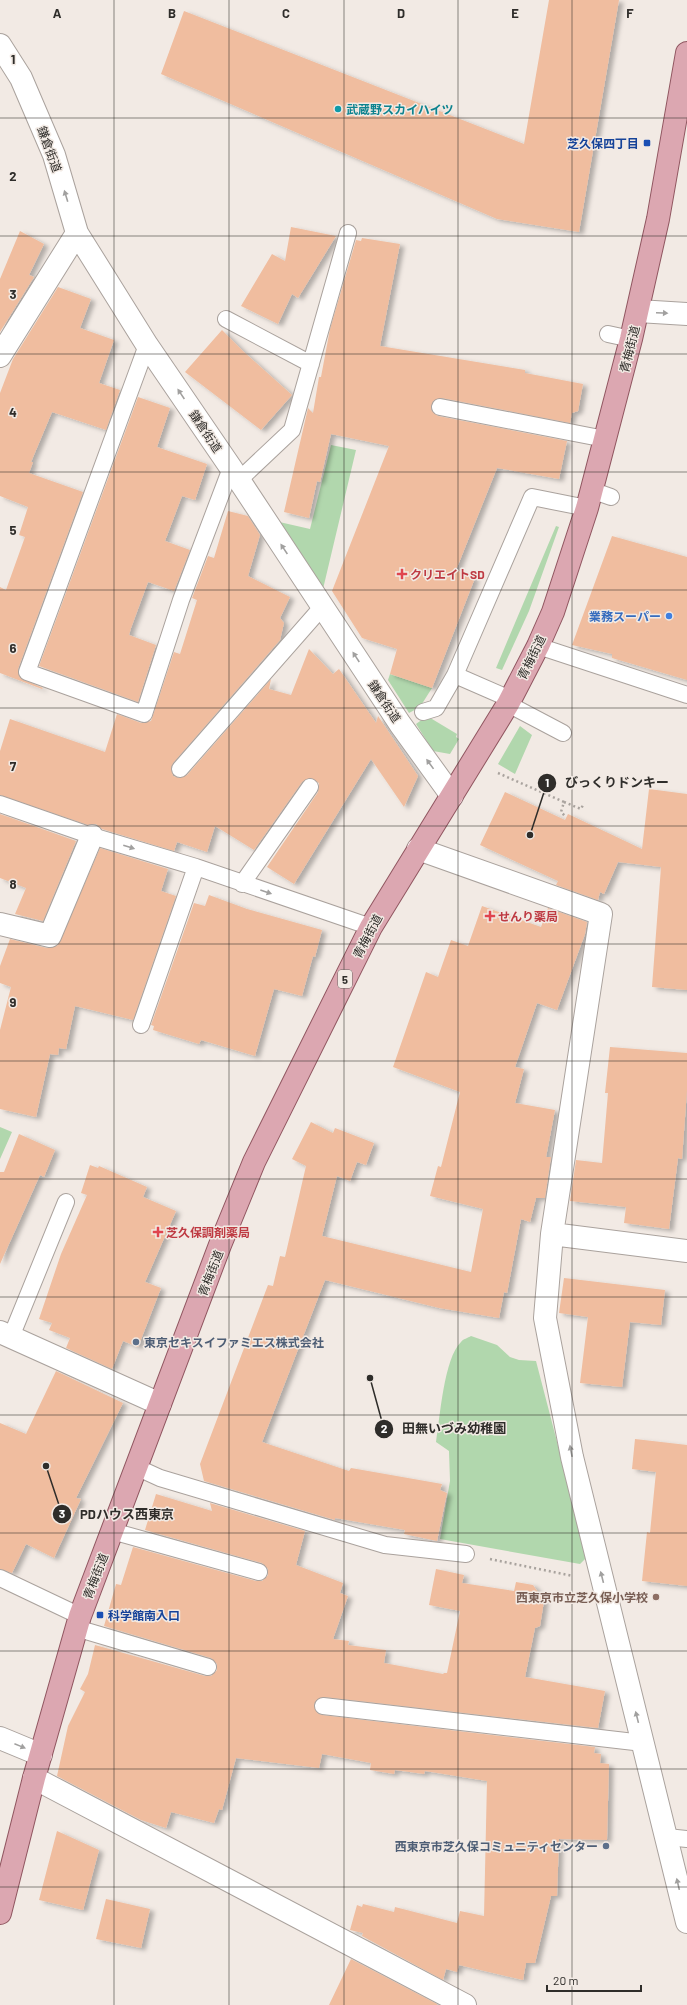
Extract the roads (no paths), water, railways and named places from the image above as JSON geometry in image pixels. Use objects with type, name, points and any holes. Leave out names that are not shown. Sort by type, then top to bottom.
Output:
[{"type":"main road","name":"青梅街道","points":[[0,1913],[34,1778],[78,1622],[160,1404],[254,1162],[371,928],[509,701],[538,646],[553,612],[596,498],[606,439],[638,311],[658,218],[687,53]]},
{"type":"street","name":"鎌倉街道","points":[[0,45],[21,78],[54,155],[77,233],[147,345],[235,474],[400,724],[452,796]]},
{"type":"street","points":[[0,356],[77,233]]},
{"type":"street","points":[[638,311],[687,314]]},
{"type":"street","points":[[0,924],[50,936],[92,836]]},
{"type":"street","points":[[418,849],[601,914],[552,1234],[545,1318],[572,1457],[643,1743],[677,1838],[687,1922]]},
{"type":"street","points":[[552,1234],[687,1251]]},
{"type":"street","points":[[5,1335],[160,1404]]},
{"type":"street","points":[[0,1738],[41,1755]]},
{"type":"street","points":[[34,1778],[465,2005]]},
{"type":"lane","points":[[147,345],[27,672],[144,714],[181,600],[235,474],[292,430],[348,233]]},
{"type":"lane","points":[[226,319],[310,364]]},
{"type":"lane","points":[[608,334],[631,339]]},
{"type":"lane","points":[[440,407],[606,439]]},
{"type":"lane","points":[[423,712],[436,708],[455,674],[532,497],[596,498]]},
{"type":"lane","points":[[180,769],[323,606]]},
{"type":"lane","points":[[538,646],[687,695]]},
{"type":"lane","points":[[455,674],[509,701],[563,733]]},
{"type":"lane","points":[[242,884],[310,787]]},
{"type":"lane","points":[[0,804],[92,836],[196,867],[371,928]]},
{"type":"lane","points":[[141,1025],[196,867]]},
{"type":"lane","points":[[5,1335],[66,1202]]},
{"type":"lane","points":[[136,1467],[160,1478],[385,1545],[466,1554]]},
{"type":"lane","points":[[112,1531],[259,1572]]},
{"type":"lane","points":[[0,1578],[78,1622],[208,1666]]},
{"type":"lane","points":[[323,1706],[643,1743]]},
{"type":"place","name":"武蔵野スカイハイツ","points":[[338,109]]},
{"type":"place","name":"芝久保四丁目","points":[[647,143]]},
{"type":"place","name":"クリエイトSD","points":[[402,574]]},
{"type":"place","name":"業務スーパー","points":[[669,616]]},
{"type":"place","name":"びっくりドンキー","points":[[530,835]]},
{"type":"place","name":"せんり薬局","points":[[490,916]]},
{"type":"place","name":"芝久保調剤薬局","points":[[158,1232]]},
{"type":"place","name":"東京セキスイファミエス株式会社","points":[[136,1342]]},
{"type":"place","name":"田無いづみ幼稚園","points":[[370,1378]]},
{"type":"place","name":"PDハウス西東京","points":[[46,1466]]},
{"type":"place","name":"西東京市立芝久保小学校","points":[[656,1597]]},
{"type":"place","name":"科学館南入口","points":[[100,1615]]},
{"type":"place","name":"西東京市芝久保コミュニティセンター","points":[[606,1846]]}]
